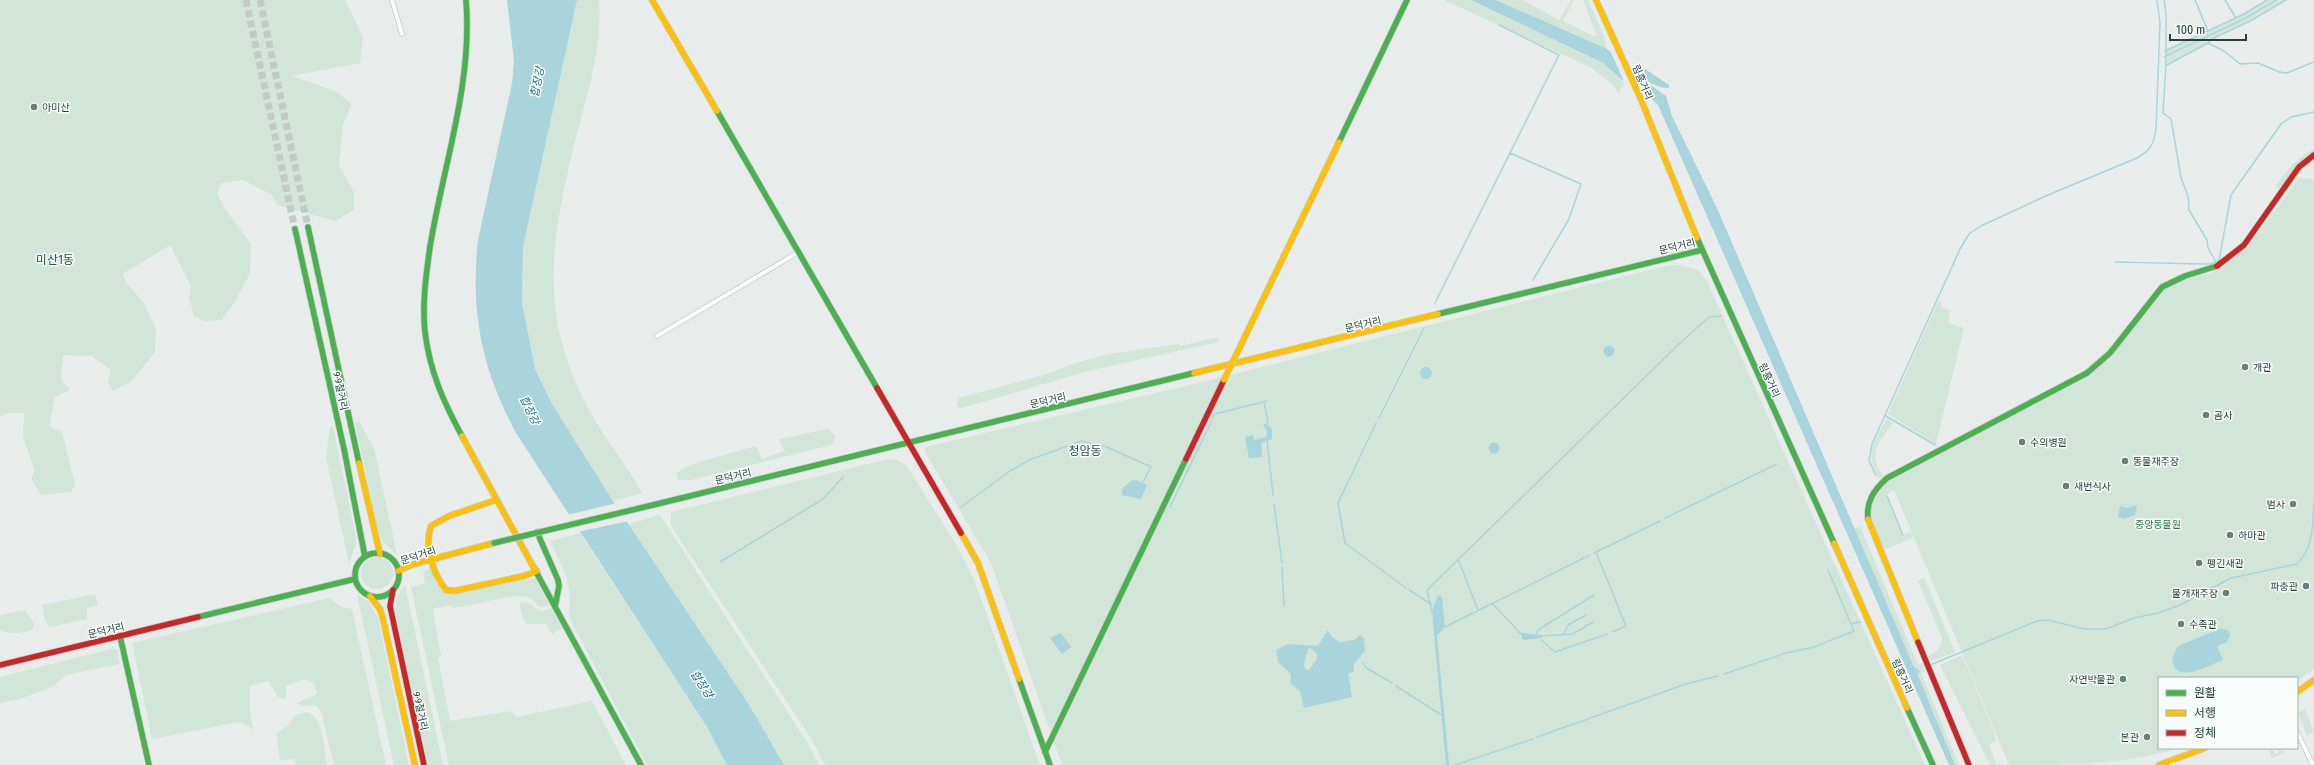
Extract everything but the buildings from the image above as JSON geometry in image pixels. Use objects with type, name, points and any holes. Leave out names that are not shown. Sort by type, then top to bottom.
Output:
[{"type":"main road","points":[[466,0],[469,32],[465,71],[436,221],[424,308],[429,357],[442,399],[496,500],[537,571],[641,765]]},
{"type":"main road","points":[[652,0],[797,253],[838,320],[978,563],[1050,765]]},
{"type":"main road","points":[[1045,752],[1407,0]]},
{"type":"main road","name":"림흥거리","points":[[1596,0],[1640,97],[1702,250],[1933,765]]},
{"type":"main road","points":[[1969,765],[1871,529],[1867,508],[1874,490],[1887,478],[2086,373],[2110,353],[2162,287],[2185,276],[2214,268],[2244,245],[2299,167],[2314,155]]},
{"type":"main road","name":"9·9절거리","points":[[308,227],[376,544],[380,554]]},
{"type":"main road","name":"9·9절거리","points":[[295,229],[344,449],[365,557]]},
{"type":"main road","name":"문덕거리","points":[[398,571],[432,559],[537,532],[1702,250]]},
{"type":"main road","points":[[496,500],[449,516],[431,526],[427,537],[438,580],[446,590],[454,591],[524,576],[537,571]]},
{"type":"main road","points":[[537,532],[558,580],[559,586],[556,594],[555,607]]},
{"type":"main road","points":[[380,554],[392,559],[398,571],[399,578],[393,590],[382,596],[370,596],[360,590],[355,579],[357,567],[365,557],[380,554]]},
{"type":"main road","name":"문덕거리","points":[[0,665],[355,579]]},
{"type":"main road","name":"9·9절거리","points":[[393,590],[390,606],[424,765]]},
{"type":"main road","name":"9·9절거리","points":[[370,596],[380,609],[383,618],[415,765]]},
{"type":"main road","points":[[120,636],[149,765]]},
{"type":"main road","points":[[2298,691],[2314,680]]},
{"type":"main road","points":[[2159,765],[2173,763],[2203,749]]},
{"type":"street","points":[[392,0],[402,34]]},
{"type":"street","points":[[657,336],[797,253]]},
{"type":"street","points":[[2298,734],[2313,765]]},
{"type":"green space","points":[[0,0],[345,0],[363,37],[360,63],[292,76],[335,91],[352,104],[343,125],[339,166],[354,192],[354,210],[335,221],[277,205],[272,195],[243,180],[222,183],[217,193],[225,209],[251,244],[250,273],[236,300],[222,320],[205,321],[194,317],[189,297],[191,286],[170,245],[123,274],[126,282],[144,303],[156,329],[155,352],[132,381],[113,391],[108,383],[111,370],[92,356],[63,355],[61,379],[70,390],[55,397],[49,426],[62,431],[75,485],[71,492],[41,495],[31,478],[35,471],[23,437],[24,413],[8,413],[0,417]]},
{"type":"green space","points":[[577,0],[599,0],[600,18],[596,55],[566,178],[560,211],[554,273],[555,303],[560,334],[569,366],[583,398],[596,423],[642,493],[613,501],[552,404],[535,369],[522,303],[523,247]]},
{"type":"green space","points":[[1444,0],[1471,0],[1603,63],[1614,72],[1624,84],[1618,93],[1613,85],[1592,68]]},
{"type":"green space","points":[[1496,0],[1523,0],[1559,20],[1571,0],[1574,0],[1563,21],[1594,36],[1597,36],[1583,0],[1588,0],[1604,36],[1607,49]]},
{"type":"green space","points":[[2268,0],[2274,0],[2244,18],[2166,56],[2166,51],[2244,14]]},
{"type":"green space","points":[[2277,0],[2285,0],[2167,65],[2167,57],[2244,20]]},
{"type":"green space","points":[[2314,150],[2314,152],[2298,164],[2280,190],[2276,188],[2276,185],[2297,160],[2308,152]]},
{"type":"green space","name":"중앙동물원","points":[[2299,178],[2314,179],[2314,669],[2298,680],[2298,677],[2158,677],[2158,749],[2172,750],[2133,759],[2092,763],[2009,765],[1894,490],[1886,495],[1903,535],[1911,532],[1913,538],[1886,549],[1881,547],[1871,519],[1871,503],[1881,487],[1890,479],[2089,374],[2113,353],[2163,289],[2174,283],[2206,273],[2208,284],[2207,275],[2235,256],[2259,232]]},
{"type":"green space","points":[[1679,265],[1698,270],[1706,279],[1925,765],[1062,765],[991,563],[925,452],[925,447],[1194,384],[1665,266]]},
{"type":"green space","points":[[1939,300],[1942,301],[1940,307],[1950,310],[1948,323],[1964,328],[1936,444],[1888,414]]},
{"type":"green space","points":[[1218,337],[1219,342],[1088,371],[962,408],[956,407],[959,398],[1047,374],[1072,364],[1109,354],[1178,344],[1180,346]]},
{"type":"green space","points":[[1887,418],[1893,423],[1879,442],[1875,454],[1878,468],[1883,476],[1879,479],[1874,469],[1871,454],[1874,442]]},
{"type":"green space","points":[[359,421],[374,448],[397,554],[395,554],[381,539],[377,526],[355,422]]},
{"type":"green space","points":[[330,427],[333,427],[356,537],[356,544],[349,564],[326,457]]},
{"type":"green space","points":[[828,429],[835,435],[834,441],[831,445],[691,480],[678,480],[676,473],[692,464],[756,446],[762,459],[784,451],[779,439]]},
{"type":"green space","points":[[888,459],[897,460],[907,466],[955,543],[974,579],[1040,765],[825,765],[810,737],[671,526],[671,512]]},
{"type":"green space","points":[[660,515],[807,742],[819,765],[784,765],[748,703],[628,524]]},
{"type":"green space","points":[[1860,526],[1918,665],[1921,663],[1925,672],[1921,673],[1959,765],[1955,765],[1918,675],[1920,671],[1914,667],[1854,529]]},
{"type":"green space","points":[[580,533],[707,727],[727,765],[647,765],[569,617],[570,595],[566,577],[550,541]]},
{"type":"green space","points":[[377,557],[388,562],[393,573],[388,584],[377,589],[366,584],[361,573],[366,562]]},
{"type":"green space","points":[[431,568],[435,581],[439,587],[452,593],[535,578],[550,606],[539,607],[531,599],[520,596],[502,598],[460,607],[452,608],[451,605],[433,609],[441,656],[438,658],[450,721],[510,711],[517,717],[592,701],[626,765],[449,765],[411,587],[425,583],[423,571]]},
{"type":"green space","points":[[1924,577],[1955,652],[1927,663],[1925,658],[1937,650],[1942,638],[1918,581]]},
{"type":"green space","points":[[405,585],[443,765],[428,765],[395,614],[397,597]]},
{"type":"green space","points":[[95,594],[98,605],[87,608],[87,619],[49,627],[45,621],[42,605]]},
{"type":"green space","points":[[357,595],[369,602],[378,618],[409,765],[394,765]]},
{"type":"green space","points":[[329,598],[341,607],[352,609],[386,765],[334,765],[321,711],[315,705],[303,706],[297,703],[317,694],[314,683],[304,679],[286,686],[286,699],[278,697],[268,681],[250,686],[250,709],[253,729],[240,722],[152,739],[132,643]]},
{"type":"green space","points":[[526,602],[538,610],[544,611],[552,608],[562,629],[552,634],[546,624],[527,624],[523,619],[520,605],[520,603]]},
{"type":"green space","points":[[25,610],[34,624],[32,630],[8,633],[0,630],[0,615]]},
{"type":"green space","points":[[111,649],[117,649],[120,664],[66,675],[54,686],[20,699],[0,703],[0,677]]},
{"type":"green space","points":[[1962,655],[1993,729],[1996,741],[1989,745],[1997,765],[1990,765],[1940,665]]},
{"type":"green space","points":[[2305,709],[2314,732],[2307,736],[2298,712]]},
{"type":"green space","points":[[307,712],[313,715],[320,727],[327,765],[296,765],[294,759],[280,760],[276,733],[288,726],[294,716]]},
{"type":"green space","points":[[2268,749],[2272,749],[2275,754],[2279,752],[2278,749],[2282,749],[2284,753],[2272,758]]},
{"type":"water","name":"합장강","points":[[507,0],[577,0],[523,247],[522,303],[535,369],[552,404],[613,501],[748,703],[784,765],[727,765],[707,727],[516,433],[495,386],[481,340],[476,292],[476,267],[478,240],[512,83],[514,61]]},
{"type":"water","points":[[1471,0],[1496,0],[1607,49],[1645,81],[1666,96],[1672,116],[1717,208],[1914,667],[1920,671],[1918,675],[1955,765],[1949,765],[1658,105],[1651,98],[1622,80],[1603,63]]},
{"type":"water","points":[[1645,69],[1669,85],[1669,88],[1656,86],[1645,79],[1640,72]]},
{"type":"water","points":[[1609,345],[1613,347],[1615,351],[1613,355],[1609,357],[1605,355],[1603,351],[1605,347]]},
{"type":"water","points":[[1424,367],[1428,367],[1432,373],[1428,379],[1424,379],[1420,375],[1420,371]]},
{"type":"water","points":[[1266,423],[1272,429],[1272,439],[1261,443],[1262,457],[1249,458],[1245,437],[1253,435],[1254,440],[1266,437],[1267,431],[1263,425]]},
{"type":"water","points":[[1492,443],[1496,443],[1498,444],[1498,452],[1492,453],[1489,450],[1489,446]]},
{"type":"water","points":[[1136,480],[1147,485],[1141,499],[1122,495],[1123,488],[1131,481]]},
{"type":"water","points":[[2137,505],[2135,515],[2124,519],[2118,517],[2120,506],[2127,508]]},
{"type":"water","points":[[1438,595],[1442,597],[1445,627],[1437,636],[1449,765],[1446,765],[1432,611]]},
{"type":"water","points":[[2222,628],[2228,631],[2230,635],[2227,642],[2217,646],[2223,660],[2193,672],[2185,673],[2174,667],[2172,658],[2178,646]]},
{"type":"water","points":[[1328,630],[1332,637],[1339,642],[1354,640],[1360,635],[1364,639],[1365,651],[1354,664],[1354,672],[1348,673],[1352,697],[1304,708],[1300,691],[1291,684],[1291,674],[1278,662],[1276,650],[1288,644],[1318,646]],"holes":[[[1311,648],[1317,654],[1317,659],[1309,670],[1305,669],[1304,664],[1308,649]]]},
{"type":"water","points":[[1061,633],[1071,647],[1062,654],[1050,638]]},
{"type":"water","points":[[1522,633],[1541,635],[1542,638],[1524,640],[1522,639]]},
{"type":"pier","points":[[1609,48],[1638,71],[1650,99],[1625,84]]},
{"type":"pier","points":[[617,503],[629,521],[577,532],[567,515]]},
{"type":"waterway","points":[[1876,476],[1869,460],[1872,444],[1960,249],[1969,234],[1981,226],[2048,195],[2137,158],[2145,153],[2151,146],[2156,129],[2160,22],[2157,0]]},
{"type":"waterway","points":[[2164,0],[2166,14],[2166,65],[2163,113],[2171,119],[2181,178],[2188,196],[2189,210],[2207,240],[2208,248],[2216,262]]},
{"type":"waterway","points":[[2195,0],[2208,31]]},
{"type":"waterway","points":[[2225,0],[2236,18]]},
{"type":"waterway","points":[[2165,51],[2244,14],[2267,0]]},
{"type":"waterway","points":[[2164,57],[2244,19],[2276,0]]},
{"type":"waterway","points":[[2208,43],[2214,38],[2250,21],[2286,0]]},
{"type":"waterway","points":[[1435,303],[1559,55],[1499,25]]},
{"type":"waterway","points":[[2167,65],[2208,43],[2224,51],[2240,64],[2258,63],[2279,72],[2287,73],[2314,62]]},
{"type":"waterway","points":[[2115,262],[2211,264],[2219,260],[2231,195],[2281,124],[2291,117],[2314,112]]},
{"type":"waterway","points":[[1510,153],[1581,184],[1569,219],[1533,280]]},
{"type":"waterway","points":[[1432,612],[1427,591],[1430,587],[1679,344],[1709,317],[1721,316]]},
{"type":"waterway","points":[[1379,418],[1424,328]]},
{"type":"waterway","points":[[1264,401],[1268,423]]},
{"type":"waterway","points":[[1170,507],[1215,414],[1267,401]]},
{"type":"waterway","points":[[1886,416],[1935,445]]},
{"type":"waterway","points":[[1376,423],[1338,503],[1345,543],[1406,588]]},
{"type":"waterway","points":[[961,507],[1010,471],[1029,460],[1081,441],[1107,447],[1151,467],[1143,482]]},
{"type":"waterway","points":[[1267,441],[1273,495]]},
{"type":"waterway","points":[[1665,518],[1777,464]]},
{"type":"waterway","points":[[720,562],[823,499],[843,477]]},
{"type":"waterway","points":[[1887,496],[1903,535]]},
{"type":"waterway","points":[[1930,665],[2037,621],[2048,620],[2084,629],[2106,629],[2134,618],[2158,613],[2180,605],[2231,578],[2297,564],[2303,558],[2310,543],[2313,526],[2314,500]]},
{"type":"waterway","points":[[1274,504],[1282,563]]},
{"type":"waterway","points":[[1594,553],[1660,521]]},
{"type":"waterway","points":[[1596,552],[1626,626],[1612,632]]},
{"type":"waterway","points":[[1445,627],[1590,555]]},
{"type":"waterway","points":[[1458,559],[1478,610]]},
{"type":"waterway","points":[[1282,567],[1284,606]]},
{"type":"waterway","points":[[1724,674],[1786,653],[1814,647],[1854,631],[1828,570]]},
{"type":"waterway","points":[[1409,590],[1431,604]]},
{"type":"waterway","points":[[1536,634],[1538,630],[1594,595]]},
{"type":"waterway","points":[[1492,603],[1522,635]]},
{"type":"waterway","points":[[1563,635],[1568,625],[1586,615]]},
{"type":"waterway","points":[[1542,636],[1573,634],[1593,622]]},
{"type":"waterway","points":[[1851,624],[1860,622]]},
{"type":"waterway","points":[[1541,640],[1555,652],[1607,634]]},
{"type":"waterway","points":[[1363,663],[1365,667],[1392,683]]},
{"type":"waterway","points":[[1537,737],[1686,684],[1718,676]]},
{"type":"waterway","points":[[1396,686],[1443,716]]},
{"type":"waterway","points":[[1455,765],[1533,739]]},
{"type":"tunnel","points":[[246,0],[295,229]]},
{"type":"tunnel","points":[[260,0],[308,227]]},
{"type":"traffic: fast","points":[[462,436],[443,398],[430,360],[425,332],[424,300],[430,247],[456,125],[461,94],[467,31],[466,0]]},
{"type":"traffic: fast","points":[[1339,142],[1407,0]]},
{"type":"traffic: fast","points":[[717,111],[877,388]]},
{"type":"traffic: fast","points":[[308,227],[359,463]]},
{"type":"traffic: fast","points":[[295,229],[344,449],[365,557]]},
{"type":"traffic: fast","points":[[1697,238],[1834,543]]},
{"type":"traffic: fast","points":[[1438,314],[1702,250]]},
{"type":"traffic: fast","points":[[1868,519],[1868,507],[1872,496],[1887,478],[2087,373],[2110,353],[2162,287],[2185,276],[2217,266]]},
{"type":"traffic: fast","points":[[653,505],[1194,373]]},
{"type":"traffic: fast","points":[[1045,752],[1186,459]]},
{"type":"traffic: fast","points":[[494,543],[653,505]]},
{"type":"traffic: fast","points":[[537,532],[558,580],[559,586],[555,607]]},
{"type":"traffic: fast","points":[[377,553],[389,557],[395,563],[399,575],[395,587],[389,593],[377,597],[365,593],[359,587],[355,575],[359,563],[365,557],[377,553]]},
{"type":"traffic: fast","points":[[534,568],[641,765]]},
{"type":"traffic: fast","points":[[198,617],[355,579]]},
{"type":"traffic: fast","points":[[120,636],[149,765]]},
{"type":"traffic: fast","points":[[1019,679],[1050,765]]},
{"type":"traffic: fast","points":[[1907,708],[1933,765]]},
{"type":"traffic: slow","points":[[652,0],[717,111]]},
{"type":"traffic: slow","points":[[1596,0],[1640,97],[1697,238]]},
{"type":"traffic: slow","points":[[1238,351],[1339,142]]},
{"type":"traffic: slow","points":[[1194,373],[1438,314]]},
{"type":"traffic: slow","points":[[1224,380],[1238,351]]},
{"type":"traffic: slow","points":[[462,436],[534,568]]},
{"type":"traffic: slow","points":[[359,463],[380,554]]},
{"type":"traffic: slow","points":[[496,500],[449,516],[431,526],[429,534],[429,551],[431,560],[441,583],[446,590],[454,591],[524,576],[537,571]]},
{"type":"traffic: slow","points":[[1868,519],[1918,642]]},
{"type":"traffic: slow","points":[[961,533],[978,563],[1019,679]]},
{"type":"traffic: slow","points":[[398,571],[414,564],[494,543]]},
{"type":"traffic: slow","points":[[1834,543],[1907,708]]},
{"type":"traffic: slow","points":[[370,596],[380,609],[383,619],[415,765]]},
{"type":"traffic: slow","points":[[2298,691],[2314,680]]},
{"type":"traffic: slow","points":[[2159,765],[2202,749]]},
{"type":"traffic: jam","points":[[2217,266],[2244,245],[2299,167],[2314,155]]},
{"type":"traffic: jam","points":[[1186,459],[1224,380]]},
{"type":"traffic: jam","points":[[877,388],[961,533]]},
{"type":"traffic: jam","points":[[393,590],[390,606],[424,765]]},
{"type":"traffic: jam","points":[[0,665],[198,617]]},
{"type":"traffic: jam","points":[[1918,642],[1969,765]]},
{"type":"place","name":"아미산","points":[[34,107]]},
{"type":"place","name":"개관","points":[[2245,367]]},
{"type":"place","name":"곰사","points":[[2206,415]]},
{"type":"place","name":"수의병원","points":[[2022,442]]},
{"type":"place","name":"동물재주장","points":[[2125,461]]},
{"type":"place","name":"새번식사","points":[[2066,486]]},
{"type":"place","name":"범사","points":[[2293,504]]},
{"type":"place","name":"하마관","points":[[2230,535]]},
{"type":"place","name":"펭긴새관","points":[[2199,563]]},
{"type":"place","name":"파충관","points":[[2306,586]]},
{"type":"place","name":"물개재주장","points":[[2226,593]]},
{"type":"place","name":"수족관","points":[[2181,624]]},
{"type":"place","name":"자연박물관","points":[[2123,679]]},
{"type":"place","name":"본관","points":[[2147,737]]},
{"type":"district","name":"미산1동","points":[[55,260]]},
{"type":"district","name":"청암동","points":[[1085,451]]}]
